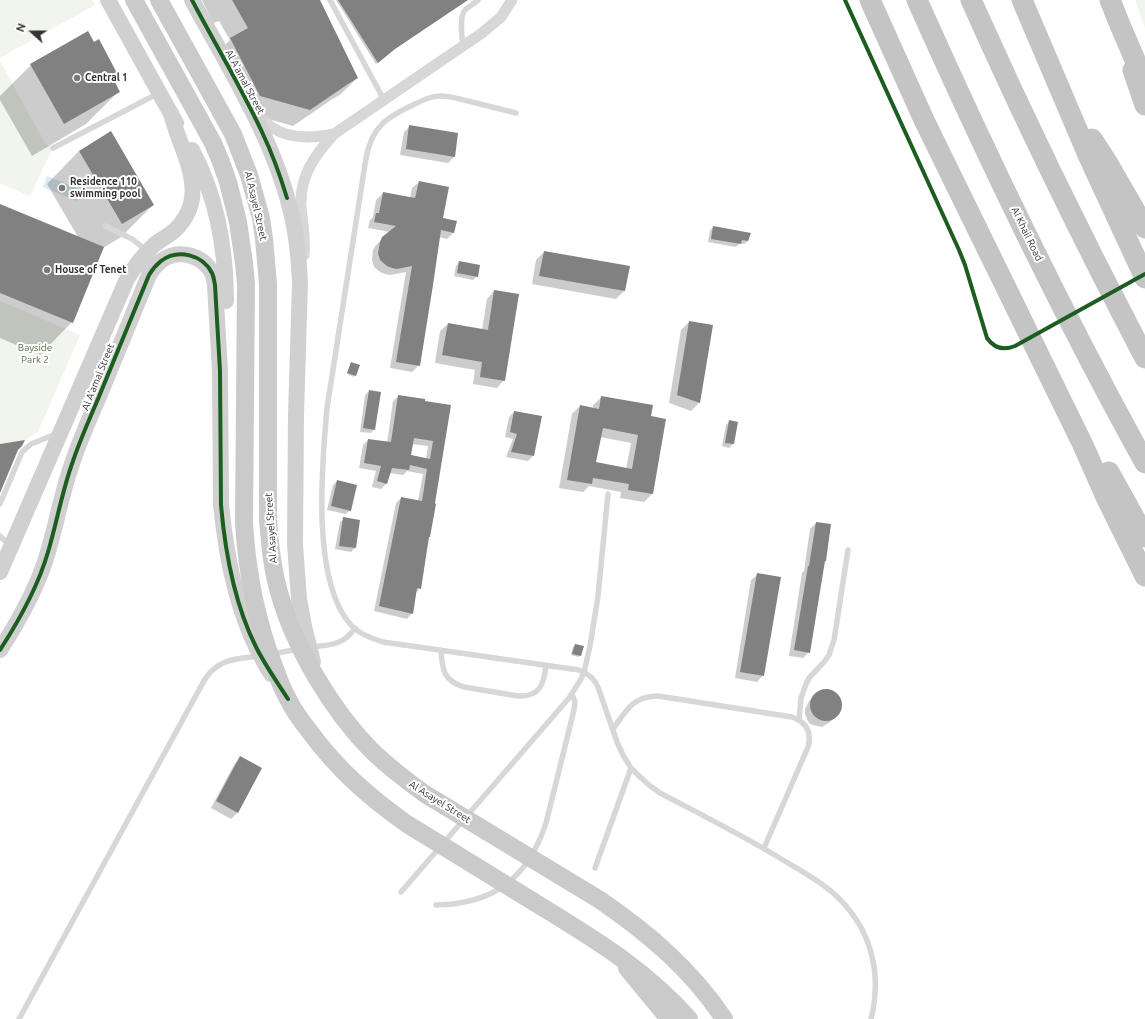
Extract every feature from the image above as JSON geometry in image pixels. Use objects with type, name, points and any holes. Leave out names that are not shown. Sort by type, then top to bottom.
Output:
[{"type":"highway","points":[[870,0],[927,127],[1083,445],[1109,503],[1145,576]]},
{"type":"highway","name":"Al Khail Road","points":[[917,0],[965,106],[1011,202],[1091,363],[1145,463]]},
{"type":"highway","points":[[971,0],[1026,121],[1067,206],[1145,358]]},
{"type":"highway","points":[[1022,0],[1067,108],[1145,278]]},
{"type":"highway","points":[[1110,0],[1145,83]]},
{"type":"highway","points":[[1120,25],[1134,75],[1145,105]]},
{"type":"highway","points":[[1067,108],[1095,143],[1145,228]]},
{"type":"highway","points":[[1083,445],[1094,452],[1103,461],[1145,537]]},
{"type":"main road","name":"Al Asayel Street","points":[[134,0],[213,143],[228,182],[238,222],[242,243],[246,284],[244,523],[246,549],[254,601],[260,626],[270,657],[288,699],[330,757],[360,788],[383,807],[407,824],[614,952],[659,989],[689,1019]]},
{"type":"main road","name":"Al Asayel Street","points":[[159,0],[233,134],[250,175],[261,218],[268,284],[268,520],[270,544],[275,576],[286,614],[295,636],[317,679],[357,734],[372,750],[401,776],[425,794],[600,900],[622,915],[664,949],[697,983],[719,1012],[730,1019]]},
{"type":"main road","points":[[614,952],[669,1019]]},
{"type":"street","name":"Al A'amal Street","points":[[108,0],[202,170],[210,190],[221,232],[224,254],[220,280],[221,505],[229,562],[240,605],[255,646],[288,699]]},
{"type":"street","name":"Al A'amal Street","points":[[192,0],[253,112],[272,154],[287,198],[297,242],[300,282],[296,415],[295,544],[299,599],[317,679]]},
{"type":"street","points":[[300,282],[305,251],[305,236],[301,205],[302,189],[306,173],[313,159],[334,134],[492,26],[501,17],[512,0]]},
{"type":"street","points":[[253,112],[273,128],[291,135],[310,138],[334,134]]},
{"type":"street","name":"Al A'amal Street","points":[[0,572],[6,541],[60,433],[127,279],[139,260],[147,251],[174,230],[187,213],[192,193],[192,179],[189,166],[175,130],[171,113]]},
{"type":"street","name":"Al A'amal Street","points":[[0,650],[13,630],[38,580],[48,554],[62,496],[73,460],[149,275],[154,267],[162,260],[181,254],[191,255],[200,259],[220,280]]},
{"type":"lane","points":[[330,0],[384,100]]},
{"type":"lane","points":[[463,46],[463,14],[466,9],[478,0]]},
{"type":"lane","points":[[53,148],[159,93]]},
{"type":"lane","points":[[516,113],[447,97],[433,97],[390,117],[376,131],[368,148],[327,408],[324,439],[322,479],[325,563],[335,596],[344,615],[360,633],[383,642],[546,665],[589,674],[596,682],[617,742],[631,768],[649,786],[764,848],[816,880],[845,905],[856,920],[872,954],[876,973],[876,988],[874,1008],[871,1019]]},
{"type":"lane","points":[[105,226],[132,240],[147,251]]},
{"type":"lane","points":[[0,504],[22,452],[31,444],[60,433]]},
{"type":"lane","points":[[401,892],[577,687],[584,672],[590,646],[598,596],[608,494]]},
{"type":"lane","points":[[799,720],[801,698],[806,684],[809,678],[829,655],[834,640],[848,550]]},
{"type":"lane","points":[[19,1019],[209,672],[223,662],[232,660],[336,644],[347,638],[355,628]]},
{"type":"lane","points":[[441,650],[444,673],[449,680],[456,685],[518,696],[525,697],[532,695],[542,686],[546,665]]},
{"type":"lane","points":[[436,905],[453,905],[469,902],[494,891],[512,879],[524,867],[533,854],[541,839],[546,823],[574,710],[575,702],[572,694]]},
{"type":"lane","points":[[613,729],[631,706],[637,701],[650,696],[792,717],[799,720],[806,727],[810,741],[764,848]]},
{"type":"lane","points":[[595,868],[631,768]]},
{"type":"green space","points":[[0,0],[92,0],[95,5],[0,58]]},
{"type":"green space","points":[[1135,0],[1145,0],[1145,28]]},
{"type":"green space","points":[[0,61],[45,143],[53,148],[30,196],[0,184]]},
{"type":"green space","name":"Bayside Park 2","points":[[0,301],[80,335],[38,432],[25,440],[0,444]]},
{"type":"shaded area","name":"Residence 110 swimming pool","points":[[47,176],[81,190],[77,201],[43,187]]},
{"type":"building","points":[[232,0],[320,0],[358,78],[310,110],[260,96],[230,38],[248,28]]},
{"type":"building","points":[[338,0],[468,0],[395,49],[378,63]]},
{"type":"building","name":"Central 1","points":[[88,31],[94,42],[99,39],[119,77],[114,80],[120,92],[64,124],[30,64]]},
{"type":"building","points":[[409,125],[458,133],[455,157],[406,149]]},
{"type":"building","points":[[111,131],[154,205],[122,224],[79,151]]},
{"type":"building","points":[[419,181],[449,187],[443,218],[457,221],[454,233],[441,230],[420,366],[396,362],[412,266],[397,269],[387,266],[380,260],[378,253],[382,237],[396,226],[374,222],[376,213],[379,213],[383,192],[415,198]]},
{"type":"building","name":"House of Tenet","points":[[0,204],[104,247],[73,323],[0,293]]},
{"type":"building","points":[[713,226],[751,233],[748,241],[742,240],[741,244],[711,239]]},
{"type":"building","points":[[544,251],[630,266],[625,291],[539,276]]},
{"type":"building","points":[[459,261],[480,265],[478,277],[457,273]]},
{"type":"building","points":[[494,290],[519,294],[505,381],[480,377],[482,362],[442,355],[448,323],[488,330]]},
{"type":"building","points":[[689,321],[713,325],[700,403],[677,395]]},
{"type":"building","points":[[351,362],[360,365],[356,376],[347,373]]},
{"type":"building","points":[[369,390],[381,392],[375,430],[363,428]]},
{"type":"building","points":[[398,395],[451,405],[421,589],[417,588],[413,614],[379,606],[401,497],[422,501],[427,469],[410,465],[409,470],[392,468],[387,484],[377,481],[381,466],[364,463],[368,439],[391,442]],"holes":[[[414,438],[433,441],[430,459],[411,455]]]},
{"type":"building","points":[[601,396],[653,405],[651,416],[666,419],[653,494],[628,490],[629,484],[593,478],[592,484],[567,480],[580,405],[599,409]],"holes":[[[603,428],[638,435],[632,469],[596,462]]]},
{"type":"building","points":[[514,411],[542,416],[534,456],[511,452],[517,434],[510,432]]},
{"type":"building","points":[[729,420],[738,422],[734,444],[725,443]]},
{"type":"building","points":[[25,440],[18,450],[0,493],[0,444]]},
{"type":"building","points":[[337,480],[357,485],[351,511],[331,506]]},
{"type":"building","points":[[343,517],[360,520],[356,548],[339,546]]},
{"type":"building","points":[[816,522],[831,524],[810,653],[794,650]]},
{"type":"building","points":[[757,573],[781,577],[764,676],[740,672]]},
{"type":"building","points":[[575,644],[584,646],[581,656],[572,654]]},
{"type":"building","points":[[823,689],[829,689],[839,696],[842,705],[841,711],[835,718],[829,721],[823,721],[813,714],[810,708],[810,702],[817,692]]},
{"type":"building","points":[[240,756],[262,768],[238,813],[216,801]]},
{"type":"cycle path","points":[[192,0],[254,115],[276,164],[287,198]]},
{"type":"cycle path","points":[[845,0],[959,250],[987,338],[993,344],[999,348],[1011,348],[1145,274]]},
{"type":"cycle path","points":[[0,650],[15,627],[39,578],[48,552],[76,453],[149,275],[157,264],[168,257],[182,254],[190,255],[203,262],[208,267],[213,274],[215,285],[220,371],[221,505],[225,541],[232,578],[242,614],[256,647],[288,699]]},
{"type":"place","name":"Central 1","points":[[77,78]]},
{"type":"place","name":"Residence 110 swimming pool","points":[[62,188]]},
{"type":"place","name":"House of Tenet","points":[[47,270]]}]
